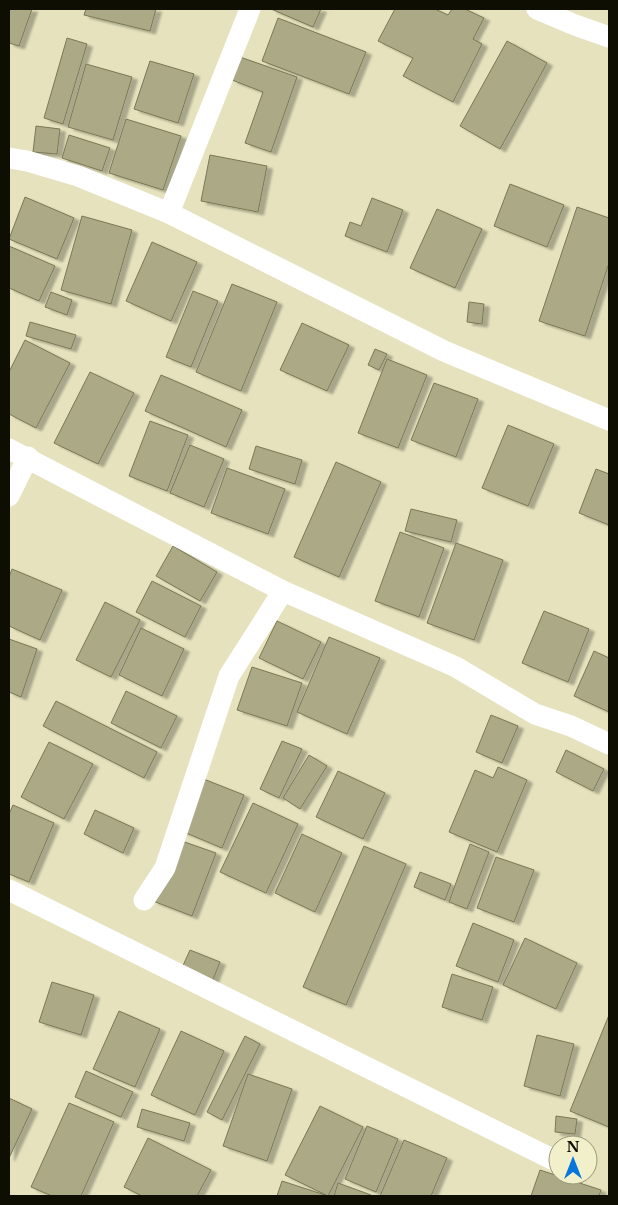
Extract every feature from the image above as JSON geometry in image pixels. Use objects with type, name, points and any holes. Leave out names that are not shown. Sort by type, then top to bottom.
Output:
[{"type":"street","points":[[168,213],[250,9]]},
{"type":"street","points":[[537,9],[609,37]]},
{"type":"street","points":[[9,158],[27,161],[78,176],[168,213],[444,351],[609,420]]},
{"type":"street","points":[[9,449],[283,590],[456,667],[535,714],[571,726],[609,744]]},
{"type":"street","points":[[9,496],[28,458]]},
{"type":"street","points":[[144,900],[164,868],[229,676],[283,590]]},
{"type":"street","points":[[9,890],[548,1157]]},
{"type":"building","points":[[9,9],[32,9],[19,46],[9,43]]},
{"type":"building","points":[[86,9],[156,9],[150,31],[84,15]]},
{"type":"building","points":[[271,9],[321,9],[313,27]]},
{"type":"building","points":[[395,9],[435,9],[448,15],[452,9],[465,9],[484,18],[473,39],[482,44],[453,102],[403,76],[413,58],[378,41]]},
{"type":"building","points":[[278,18],[366,52],[349,94],[262,61]]},
{"type":"building","points":[[67,38],[87,44],[63,124],[44,118]]},
{"type":"building","points":[[507,41],[547,63],[500,149],[460,126]]},
{"type":"building","points":[[240,57],[297,77],[271,152],[245,143],[263,92],[232,80]]},
{"type":"building","points":[[150,61],[194,74],[178,123],[134,109]]},
{"type":"building","points":[[86,64],[132,77],[113,140],[68,127]]},
{"type":"building","points":[[126,119],[181,136],[163,190],[109,173]]},
{"type":"building","points":[[36,126],[60,129],[57,154],[33,152]]},
{"type":"building","points":[[69,135],[110,148],[102,171],[62,158]]},
{"type":"building","points":[[210,155],[267,166],[258,212],[201,201]]},
{"type":"building","points":[[510,184],[564,205],[547,247],[494,226]]},
{"type":"building","points":[[25,197],[74,218],[57,259],[9,239]]},
{"type":"building","points":[[372,198],[403,210],[387,252],[345,236],[350,222],[361,226]]},
{"type":"building","points":[[577,207],[609,218],[609,263],[585,336],[539,321]]},
{"type":"building","points":[[437,209],[482,229],[455,288],[410,268]]},
{"type":"building","points":[[82,216],[132,230],[111,304],[61,290]]},
{"type":"building","points":[[152,242],[197,262],[171,321],[126,301]]},
{"type":"building","points":[[9,246],[55,266],[39,301],[9,288]]},
{"type":"building","points":[[232,284],[277,302],[241,391],[196,372]]},
{"type":"building","points":[[193,291],[218,301],[191,367],[166,357]]},
{"type":"building","points":[[51,292],[72,300],[67,315],[45,307]]},
{"type":"building","points":[[469,302],[484,304],[482,324],[467,322]]},
{"type":"building","points":[[30,322],[76,335],[71,349],[26,336]]},
{"type":"building","points":[[302,323],[349,345],[327,391],[280,370]]},
{"type":"building","points":[[25,340],[70,363],[36,428],[9,414],[9,372]]},
{"type":"building","points":[[375,349],[387,354],[379,370],[368,365]]},
{"type":"building","points":[[387,359],[427,375],[398,448],[358,433]]},
{"type":"building","points":[[90,372],[134,393],[98,464],[54,443]]},
{"type":"building","points":[[161,375],[242,410],[226,447],[145,411]]},
{"type":"building","points":[[434,383],[478,399],[456,457],[411,440]]},
{"type":"building","points":[[150,421],[188,435],[167,491],[129,476]]},
{"type":"building","points":[[508,425],[554,444],[528,506],[482,488]]},
{"type":"building","points":[[190,445],[224,459],[204,507],[170,493]]},
{"type":"building","points":[[256,446],[302,460],[295,484],[249,469]]},
{"type":"building","points":[[336,462],[381,482],[339,577],[294,557]]},
{"type":"building","points":[[227,468],[285,489],[268,534],[211,513]]},
{"type":"building","points":[[596,469],[609,474],[609,525],[579,513]]},
{"type":"building","points":[[411,509],[457,520],[451,542],[405,531]]},
{"type":"building","points":[[400,532],[444,548],[419,617],[375,601]]},
{"type":"building","points":[[456,543],[503,560],[474,640],[427,623]]},
{"type":"building","points":[[173,546],[217,572],[200,601],[156,576]]},
{"type":"building","points":[[12,569],[62,590],[40,640],[9,626],[9,577]]},
{"type":"building","points":[[152,581],[201,606],[185,637],[136,612]]},
{"type":"building","points":[[105,602],[140,620],[111,677],[76,660]]},
{"type":"building","points":[[544,611],[589,629],[568,682],[522,663]]},
{"type":"building","points":[[277,621],[321,642],[303,679],[259,658]]},
{"type":"building","points":[[141,628],[184,649],[162,696],[119,675]]},
{"type":"building","points":[[329,637],[380,658],[347,734],[297,712]]},
{"type":"building","points":[[9,639],[37,649],[21,697],[9,692]]},
{"type":"building","points":[[594,651],[609,658],[609,712],[574,696]]},
{"type":"building","points":[[252,667],[302,683],[287,726],[237,710]]},
{"type":"building","points":[[126,691],[177,716],[161,748],[111,723]]},
{"type":"building","points":[[56,701],[157,752],[144,778],[43,726]]},
{"type":"building","points":[[491,715],[518,726],[502,763],[476,752]]},
{"type":"building","points":[[282,741],[302,749],[279,798],[260,789]]},
{"type":"building","points":[[49,742],[93,764],[64,819],[21,797]]},
{"type":"building","points":[[566,750],[604,769],[593,791],[556,772]]},
{"type":"building","points":[[309,755],[327,766],[300,809],[283,798]]},
{"type":"building","points":[[498,767],[527,780],[497,852],[449,832],[475,770],[493,778]]},
{"type":"building","points":[[338,771],[385,793],[363,839],[316,817]]},
{"type":"building","points":[[201,778],[244,795],[222,848],[179,830]]},
{"type":"building","points":[[253,803],[298,824],[266,893],[220,872]]},
{"type":"building","points":[[13,805],[54,823],[29,882],[9,874],[9,814]]},
{"type":"building","points":[[95,810],[134,828],[123,853],[84,834]]},
{"type":"building","points":[[302,834],[342,853],[315,912],[275,893]]},
{"type":"building","points":[[176,839],[216,853],[192,916],[153,901]]},
{"type":"building","points":[[470,844],[489,852],[467,909],[449,902]]},
{"type":"building","points":[[364,846],[406,864],[346,1005],[303,987]]},
{"type":"building","points":[[496,857],[534,870],[514,922],[477,908]]},
{"type":"building","points":[[420,872],[451,884],[445,900],[414,887]]},
{"type":"building","points":[[473,923],[514,940],[498,982],[456,966]]},
{"type":"building","points":[[525,938],[577,963],[556,1009],[503,985]]},
{"type":"building","points":[[190,950],[220,962],[212,982],[181,970]]},
{"type":"building","points":[[452,974],[493,987],[482,1020],[442,1007]]},
{"type":"building","points":[[52,982],[94,995],[81,1035],[39,1022]]},
{"type":"building","points":[[119,1011],[160,1029],[135,1087],[93,1069]]},
{"type":"building","points":[[609,1015],[609,1127],[570,1111]]},
{"type":"building","points":[[181,1031],[224,1051],[195,1115],[151,1095]]},
{"type":"building","points":[[537,1035],[574,1044],[560,1096],[524,1086]]},
{"type":"building","points":[[245,1036],[260,1044],[222,1120],[207,1112]]},
{"type":"building","points":[[86,1071],[133,1092],[121,1117],[75,1097]]},
{"type":"building","points":[[248,1074],[292,1089],[267,1161],[223,1146]]},
{"type":"building","points":[[9,1098],[32,1109],[9,1158]]},
{"type":"building","points":[[69,1103],[114,1122],[81,1196],[52,1196],[31,1187]]},
{"type":"building","points":[[320,1106],[363,1127],[328,1196],[285,1175]]},
{"type":"building","points":[[142,1109],[190,1123],[184,1141],[137,1127]]},
{"type":"building","points":[[556,1116],[577,1119],[575,1134],[555,1132]]},
{"type":"building","points":[[367,1126],[398,1139],[376,1192],[345,1179]]},
{"type":"building","points":[[148,1138],[211,1170],[197,1196],[142,1196],[124,1187]]},
{"type":"building","points":[[404,1140],[447,1158],[431,1196],[380,1196]]},
{"type":"building","points":[[540,1170],[548,1173],[548,1185],[586,1185],[601,1190],[599,1196],[531,1196]]},
{"type":"building","points":[[282,1181],[325,1195],[325,1196],[277,1196]]},
{"type":"building","points":[[338,1183],[371,1195],[334,1196]]}]
